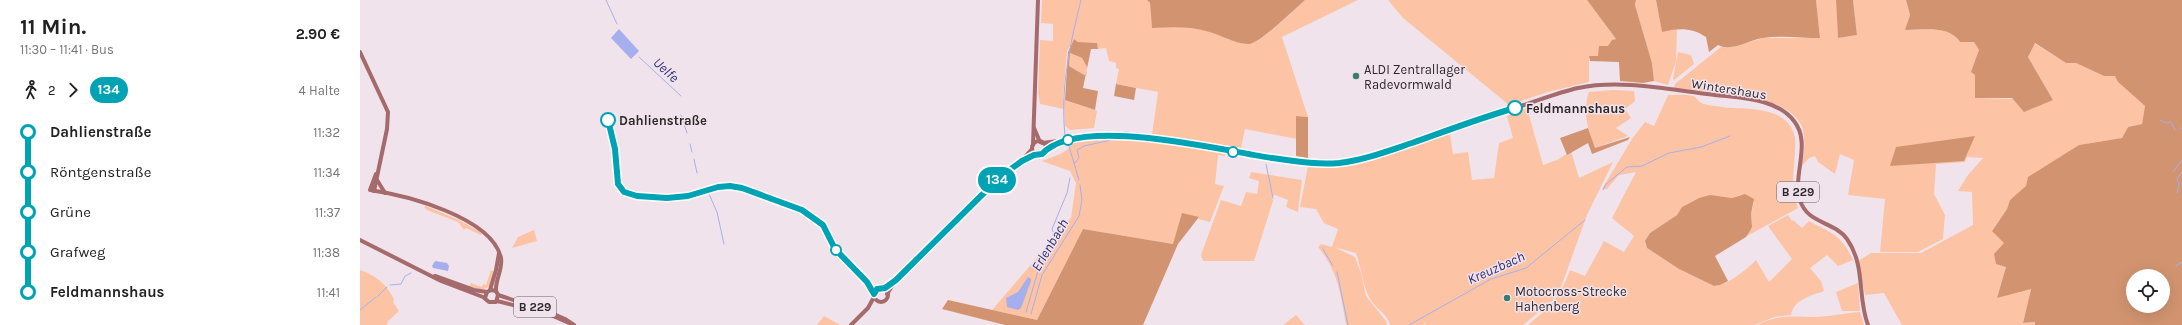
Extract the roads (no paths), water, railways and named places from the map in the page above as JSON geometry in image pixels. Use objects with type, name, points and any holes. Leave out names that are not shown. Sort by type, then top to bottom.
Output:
[{"type":"main road","points":[[1036,155],[1032,147],[1038,0]]},
{"type":"main road","points":[[360,52],[385,106],[388,117],[386,136],[372,191]]},
{"type":"main road","name":"Wintershaus","points":[[1060,142],[1091,136],[1128,136],[1272,158],[1322,164],[1361,159],[1568,91],[1597,86],[1627,86],[1762,101],[1780,110],[1791,118],[1798,126],[1801,137],[1798,183],[1800,200],[1805,211],[1812,218],[1836,230],[1847,240],[1859,266],[1864,311],[1868,325]]},
{"type":"main road","points":[[868,308],[876,290],[883,289],[896,280],[994,182],[1022,161],[1042,154],[1045,150],[1034,126]]},
{"type":"main road","points":[[1022,161],[1032,147],[1041,142]]},
{"type":"main road","name":"B 229","points":[[1041,142],[1060,142]]},
{"type":"main road","name":"B 229","points":[[1045,150],[1060,142]]},
{"type":"main road","points":[[376,174],[377,180],[385,193]]},
{"type":"main road","points":[[372,191],[377,180]]},
{"type":"main road","points":[[360,240],[446,283],[485,298],[489,302],[497,301],[501,261],[499,253],[490,237],[467,222],[423,202],[372,191]]},
{"type":"main road","points":[[485,298],[496,270],[499,253]]},
{"type":"main road","points":[[429,274],[474,290],[497,293]]},
{"type":"main road","points":[[851,325],[868,308],[886,300],[887,294],[896,280]]},
{"type":"main road","points":[[883,289],[887,294]]},
{"type":"main road","name":"B 229","points":[[497,293],[547,311],[572,324]]},
{"type":"main road","points":[[874,297],[879,302]]},
{"type":"main road","name":"B 229","points":[[497,301],[547,313],[572,324]]},
{"type":"water","points":[[619,29],[639,51],[631,59],[611,38]]},
{"type":"water","points":[[435,261],[447,263],[449,266],[448,271],[433,268],[432,266]]},
{"type":"water","points":[[1028,277],[1031,281],[1021,308],[1018,310],[1007,307],[1006,298],[1018,292]]},
{"type":"waterway","name":"Uelfe","points":[[606,0],[617,24]]},
{"type":"waterway","name":"Erlenbach","points":[[1065,135],[1064,101],[1067,67],[1081,0]]},
{"type":"waterway","name":"Uelfe","points":[[639,57],[681,96]]},
{"type":"waterway","name":"Uelfe","points":[[681,115],[687,133]]},
{"type":"waterway","points":[[2160,120],[2166,123],[2171,122],[2175,130]]},
{"type":"waterway","points":[[1125,132],[1147,134]]},
{"type":"waterway","points":[[1152,135],[1219,145]]},
{"type":"waterway","name":"Kreuzbach","points":[[1603,190],[1606,184],[1627,167],[1642,166],[1669,153],[1701,147],[1730,136]]},
{"type":"waterway","points":[[1075,163],[1079,158],[1077,150],[1084,146],[1111,140]]},
{"type":"waterway","name":"Uelfe","points":[[690,144],[692,152]]},
{"type":"waterway","name":"Erlenbach","points":[[1069,146],[1079,180]]},
{"type":"waterway","name":"Uelfe","points":[[694,159],[697,173]]},
{"type":"waterway","points":[[2173,172],[2182,160]]},
{"type":"waterway","points":[[1266,164],[1273,198]]},
{"type":"waterway","points":[[2177,193],[2179,184],[2177,179],[2182,172]]},
{"type":"waterway","points":[[1026,312],[1038,271],[1057,241],[1052,229],[1067,193],[1070,178]]},
{"type":"waterway","name":"Erlenbach","points":[[1031,314],[1042,275],[1079,216],[1082,200],[1080,185]]},
{"type":"waterway","name":"Uelfe","points":[[709,194],[717,212],[724,244]]},
{"type":"waterway","name":"Kreuzbach","points":[[1409,325],[1491,279],[1526,268],[1585,220]]},
{"type":"waterway","points":[[1323,249],[1333,266]]},
{"type":"waterway","points":[[2176,266],[2182,262]]},
{"type":"waterway","points":[[1337,272],[1348,325]]},
{"type":"waterway","points":[[390,285],[401,284],[405,276],[411,273]]},
{"type":"waterway","points":[[378,296],[387,287]]},
{"type":"waterway","points":[[360,310],[376,297]]},
{"type":"place","name":"ALDI Zentrallager Radevormwald","points":[[1356,76]]},
{"type":"place","name":"Feldmannshaus","points":[[1515,108]]},
{"type":"place","name":"Dahlienstraße","points":[[608,120]]},
{"type":"place","name":"Motocross-Strecke Hahenberg","points":[[1507,298]]}]
